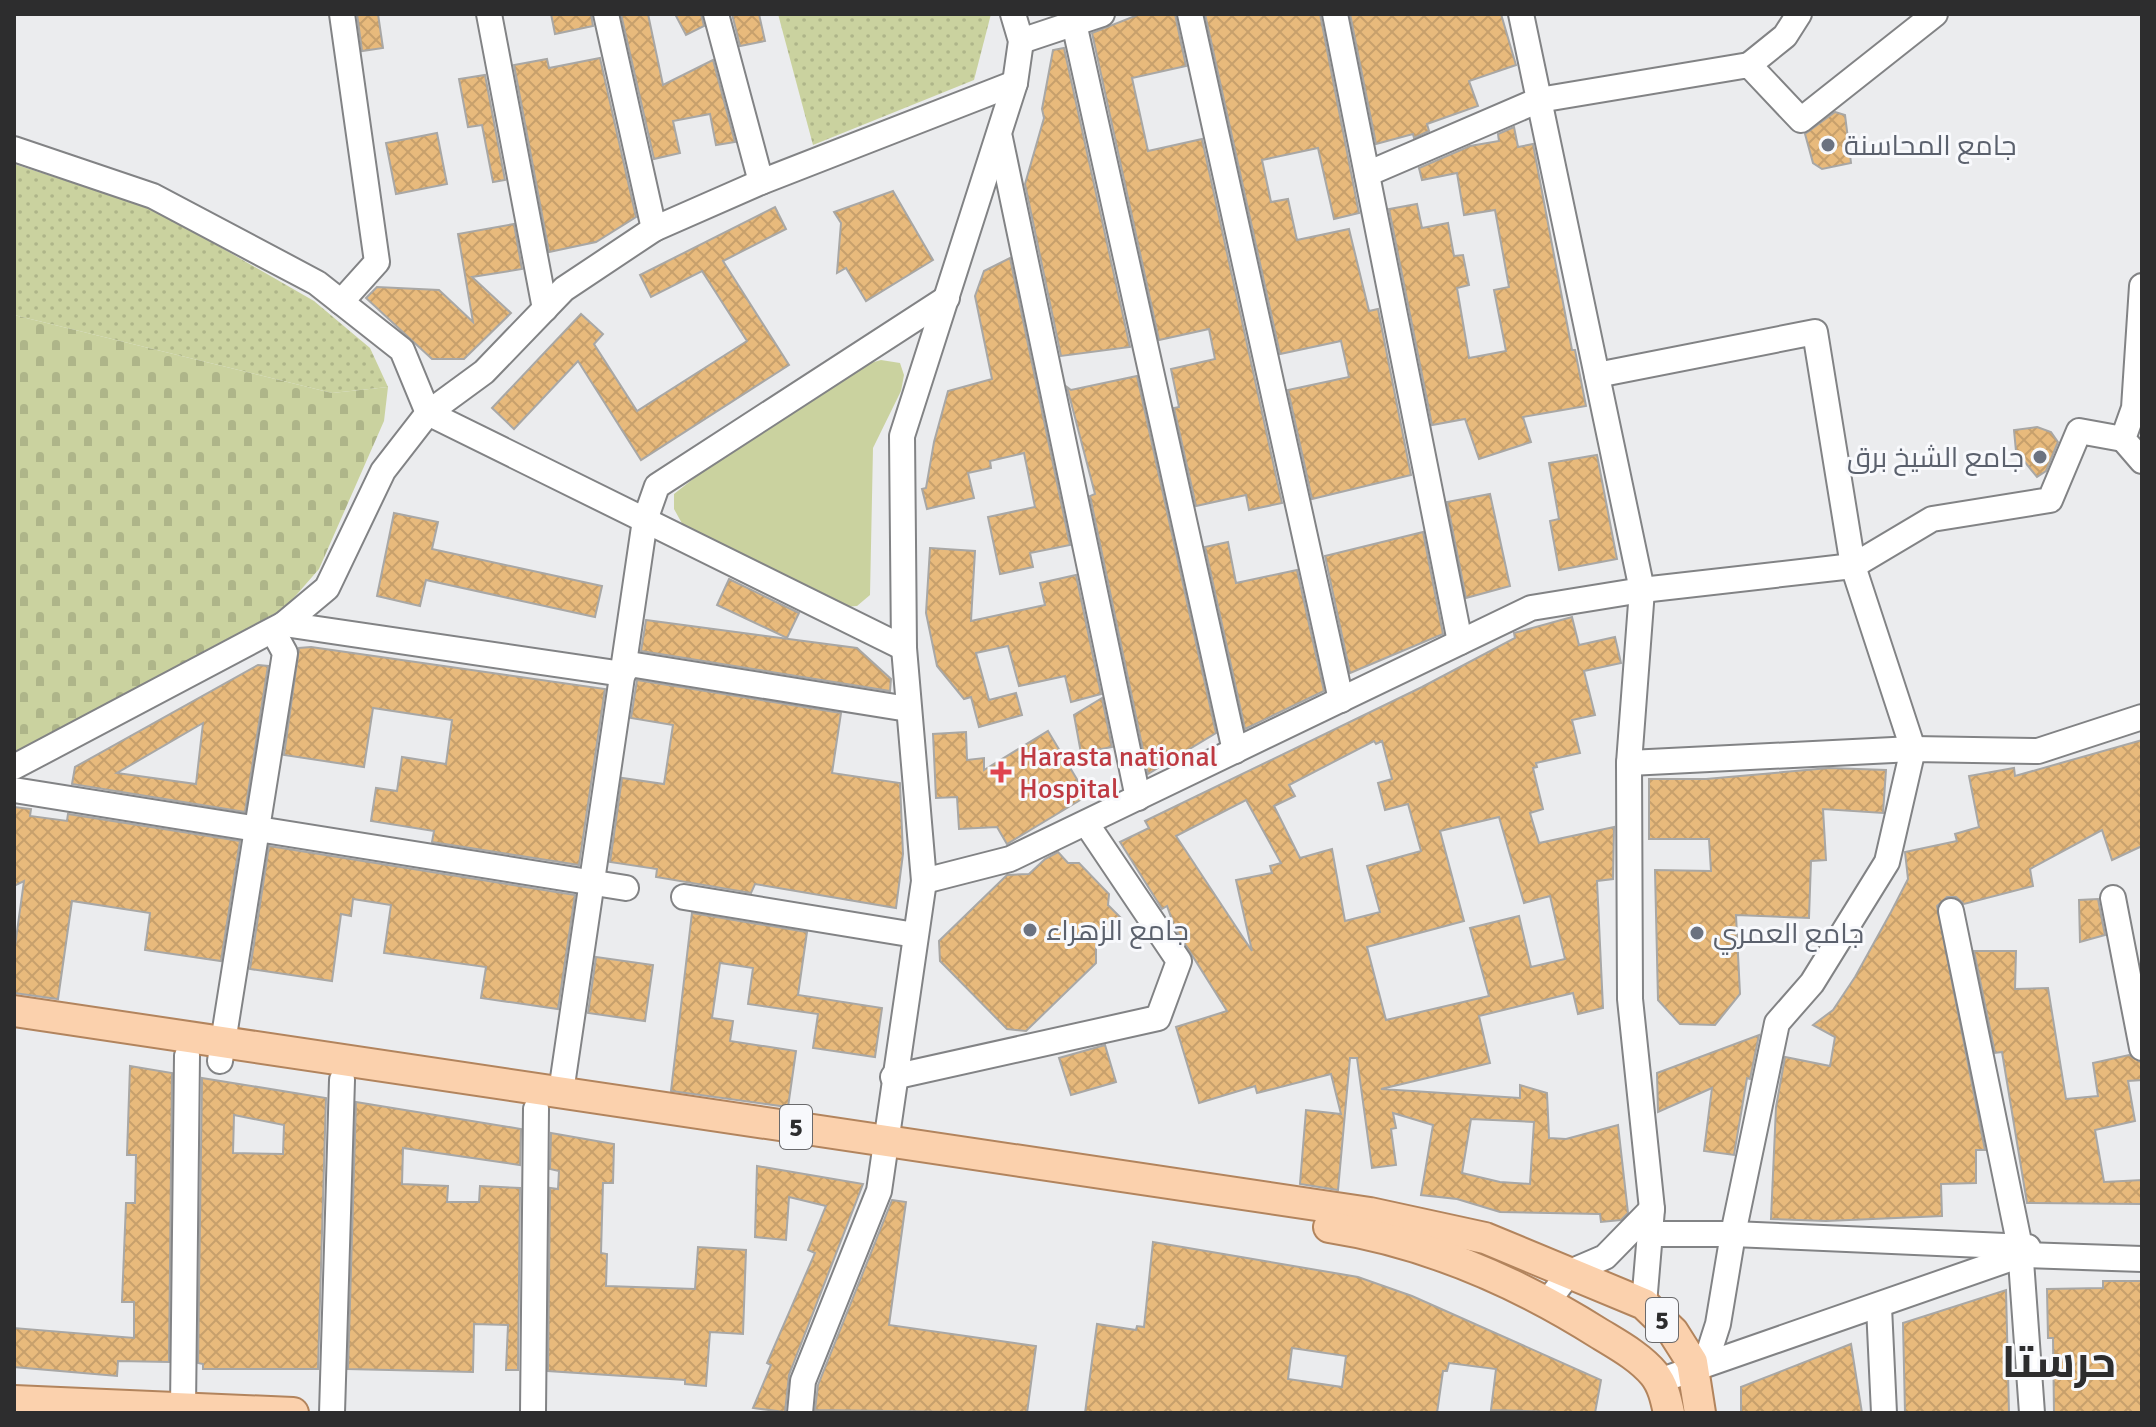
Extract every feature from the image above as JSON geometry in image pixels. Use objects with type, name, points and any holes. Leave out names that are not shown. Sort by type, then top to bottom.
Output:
[{"type":"main road","name":"5","points":[[14,1011],[221,1052],[342,1080],[536,1109],[1370,1213],[1485,1238],[1644,1304],[1673,1332],[1695,1371],[1700,1413]]},
{"type":"main road","name":"5","points":[[14,1031],[187,1056],[221,1052],[561,1092],[1365,1232],[1474,1268],[1548,1301],[1632,1354],[1659,1381],[1669,1413]]},
{"type":"main road","points":[[14,1401],[293,1413]]},
{"type":"street","points":[[341,302],[377,262],[342,14]]},
{"type":"street","points":[[489,14],[545,309]]},
{"type":"street","points":[[606,14],[654,229]]},
{"type":"street","points":[[716,14],[761,182]]},
{"type":"street","points":[[800,1413],[803,1381],[879,1191],[893,1077],[924,881],[904,648],[902,436],[1015,83],[1021,41],[1013,14]]},
{"type":"street","points":[[1021,41],[1102,14]]},
{"type":"street","points":[[1190,14],[1341,700]]},
{"type":"street","points":[[1335,14],[1460,642]]},
{"type":"street","points":[[1521,14],[1642,590],[1629,763],[1630,999],[1652,1209],[1644,1304]]},
{"type":"street","points":[[1367,174],[1539,100],[1749,65],[1785,36],[1799,14]]},
{"type":"street","points":[[1749,65],[1801,120],[1935,14]]},
{"type":"street","points":[[1074,23],[1235,751]]},
{"type":"street","points":[[14,767],[278,628],[327,588],[383,471],[428,413],[484,372],[564,289],[654,229],[761,182],[1015,83]]},
{"type":"street","points":[[999,135],[1138,798]]},
{"type":"street","points":[[14,149],[153,196],[317,283],[402,350],[428,413],[904,648]]},
{"type":"street","points":[[2123,439],[2138,408],[2142,286]]},
{"type":"street","points":[[561,1092],[645,520],[657,486],[947,298]]},
{"type":"street","points":[[1597,375],[1815,332],[1853,566],[1913,749],[1887,862],[1812,983],[1777,1023],[1715,1337],[1695,1371]]},
{"type":"street","points":[[924,881],[1010,859],[1531,608],[1642,590],[1853,566],[1932,519],[2050,500],[2079,431],[2123,439],[2142,461]]},
{"type":"street","points":[[278,628],[623,674]]},
{"type":"street","points":[[221,1052],[285,653],[278,628]]},
{"type":"street","points":[[623,674],[629,664],[908,709]]},
{"type":"street","points":[[1629,763],[1913,749],[2038,751],[2142,717]]},
{"type":"street","points":[[14,790],[626,888]]},
{"type":"street","points":[[893,1077],[1158,1018],[1179,961],[1086,823]]},
{"type":"street","points":[[684,897],[915,935]]},
{"type":"street","points":[[2113,898],[2142,1048]]},
{"type":"street","points":[[1951,911],[2021,1251],[2032,1413]]},
{"type":"street","points":[[183,1408],[187,1056]]},
{"type":"street","points":[[332,1413],[342,1080]]},
{"type":"street","points":[[533,1413],[536,1109]]},
{"type":"street","points":[[1548,1301],[1570,1272],[1605,1257],[1652,1209]]},
{"type":"street","points":[[1650,1234],[1733,1234],[2142,1259]]},
{"type":"street","points":[[1659,1381],[1879,1307],[2021,1251],[2142,1250]]},
{"type":"street","points":[[1879,1307],[1884,1413]]},
{"type":"green space","points":[[778,14],[991,14],[974,80],[813,145]]},
{"type":"green space","points":[[14,164],[154,209],[314,301],[370,348],[388,387],[332,393],[14,315]]},
{"type":"green space","points":[[14,315],[332,393],[388,387],[384,421],[319,569],[285,608],[14,753]]},
{"type":"green space","points":[[881,360],[900,363],[904,375],[901,391],[873,448],[870,595],[857,606],[844,607],[684,527],[674,509],[674,494],[712,464],[867,364]]},
{"type":"building","points":[[357,14],[378,14],[383,48],[362,51]]},
{"type":"building","points":[[551,14],[591,14],[593,26],[555,34]]},
{"type":"building","points":[[621,14],[648,14],[663,85],[713,60],[735,142],[716,145],[710,114],[673,121],[680,153],[654,159]]},
{"type":"building","points":[[675,14],[701,14],[704,26],[686,35]]},
{"type":"building","points":[[732,14],[759,14],[765,41],[740,46]]},
{"type":"building","points":[[1140,14],[1175,14],[1186,66],[1132,78],[1148,151],[1202,139],[1282,503],[1249,510],[1246,495],[1196,506],[1174,408],[1179,407],[1171,369],[1215,359],[1209,329],[1159,340],[1092,33]]},
{"type":"building","points":[[1205,14],[1320,14],[1359,213],[1334,219],[1318,148],[1262,160],[1271,202],[1288,199],[1297,240],[1349,229],[1369,311],[1378,309],[1411,475],[1312,499],[1288,390],[1349,377],[1341,341],[1280,354]]},
{"type":"building","points":[[1350,14],[1501,14],[1516,65],[1469,81],[1478,106],[1427,124],[1429,131],[1414,138],[1413,134],[1376,144]]},
{"type":"building","points":[[1064,48],[1130,347],[1061,356],[1025,184],[1044,118],[1042,109],[1053,50]]},
{"type":"building","points":[[600,58],[636,217],[596,242],[549,252],[514,65],[547,59],[549,68]]},
{"type":"building","points":[[485,75],[505,180],[493,182],[482,125],[468,127],[459,79]]},
{"type":"building","name":"جامع المحاسنة","points":[[1835,112],[1845,115],[1851,163],[1822,169],[1813,163],[1805,134]]},
{"type":"building","points":[[1514,127],[1518,147],[1533,144],[1572,350],[1575,350],[1586,406],[1523,417],[1531,442],[1479,459],[1465,419],[1432,425],[1389,209],[1417,204],[1422,228],[1448,223],[1454,256],[1463,255],[1469,285],[1457,288],[1469,358],[1506,351],[1494,290],[1509,287],[1495,210],[1464,215],[1457,173],[1422,180],[1419,168],[1470,146],[1499,141],[1498,134]]},
{"type":"building","points":[[437,133],[447,184],[396,194],[386,143]]},
{"type":"building","points":[[893,191],[933,260],[866,301],[846,268],[837,273],[841,223],[834,212]]},
{"type":"building","points":[[775,207],[786,229],[723,261],[789,365],[641,460],[578,361],[514,429],[492,408],[581,314],[603,334],[594,344],[637,411],[747,341],[702,271],[651,297],[640,275]]},
{"type":"building","points":[[514,224],[522,269],[472,277],[511,313],[464,359],[432,359],[366,298],[377,287],[439,290],[473,322],[458,234]]},
{"type":"building","points":[[1010,258],[1070,545],[1030,553],[1033,567],[1000,574],[988,517],[1035,507],[1024,453],[990,461],[991,468],[968,473],[974,498],[927,509],[922,489],[926,488],[948,391],[992,379],[975,296],[984,271]]},
{"type":"building","points":[[1137,376],[1216,733],[1148,774],[1090,496],[1095,494],[1067,387],[1071,390]]},
{"type":"building","name":"جامع الشيخ برق","points":[[2037,427],[2051,432],[2058,442],[2046,471],[2037,477],[2016,451],[2014,430]]},
{"type":"building","points":[[1597,455],[1617,559],[1559,570],[1550,521],[1559,519],[1549,463]]},
{"type":"building","points":[[1490,494],[1510,586],[1466,598],[1447,502]]},
{"type":"building","points":[[394,513],[438,522],[432,549],[602,586],[595,617],[426,580],[420,606],[377,596]]},
{"type":"building","points":[[1423,532],[1443,634],[1350,673],[1325,556]]},
{"type":"building","points":[[1228,542],[1236,583],[1297,570],[1324,691],[1245,729],[1205,547]]},
{"type":"building","points":[[930,548],[975,551],[971,621],[1045,605],[1040,583],[1076,575],[1101,694],[1071,702],[1065,676],[1019,686],[1008,646],[976,653],[989,700],[1016,693],[1022,715],[979,727],[971,697],[964,699],[937,666],[926,613]]},
{"type":"building","points":[[729,579],[799,613],[787,638],[717,605]]},
{"type":"building","points":[[1572,617],[1579,645],[1615,637],[1621,663],[1584,671],[1595,715],[1572,720],[1580,753],[1536,763],[1537,767],[1533,768],[1543,809],[1530,813],[1539,843],[1614,827],[1613,879],[1597,881],[1603,1008],[1578,1014],[1573,993],[1479,1016],[1490,1063],[1381,1089],[1520,1098],[1520,1085],[1547,1093],[1549,1138],[1566,1139],[1618,1125],[1628,1213],[1621,1220],[1601,1222],[1600,1214],[1500,1212],[1457,1199],[1421,1195],[1433,1125],[1393,1113],[1396,1128],[1391,1129],[1396,1165],[1372,1168],[1357,1058],[1350,1058],[1338,1190],[1300,1184],[1306,1110],[1341,1114],[1331,1074],[1257,1093],[1255,1086],[1199,1103],[1176,1027],[1227,1011],[1175,928],[1167,906],[1162,909],[1120,842],[1149,828],[1145,821],[1422,687],[1515,638],[1514,633]],"holes":[[[1374,741],[1376,744],[1382,741],[1392,779],[1378,783],[1385,810],[1408,804],[1421,851],[1367,866],[1380,912],[1345,921],[1332,849],[1300,858],[1274,806],[1295,796],[1289,785]],[[1246,800],[1281,863],[1270,866],[1272,873],[1236,880],[1252,951],[1176,836]],[[1499,817],[1524,903],[1550,896],[1565,959],[1531,967],[1519,916],[1470,928],[1489,996],[1386,1020],[1367,947],[1464,921],[1440,831]],[[1471,1119],[1534,1122],[1530,1184],[1500,1182],[1462,1173]]]},
{"type":"building","points":[[646,620],[857,648],[891,679],[890,691],[641,651]]},
{"type":"building","points":[[311,647],[605,689],[579,865],[432,842],[434,831],[371,821],[376,788],[397,791],[402,757],[446,764],[452,720],[373,708],[364,767],[284,755],[299,648]]},
{"type":"building","points":[[258,665],[268,666],[245,812],[72,784],[75,767]],"holes":[[[203,723],[196,784],[117,773]]]},
{"type":"building","points":[[637,680],[841,713],[832,773],[900,783],[903,854],[896,908],[755,884],[751,893],[656,877],[657,869],[610,862],[622,778],[664,784],[673,725],[631,718]]},
{"type":"building","points":[[1102,698],[1112,747],[1081,753],[1074,715]]},
{"type":"building","points":[[1048,731],[1087,796],[1007,844],[997,827],[959,829],[957,797],[936,798],[933,734],[966,732],[967,760],[984,758],[984,770]]},
{"type":"building","points":[[2142,740],[2142,846],[2112,860],[2102,830],[2030,869],[2033,886],[1964,904],[1956,897],[1947,897],[1937,906],[1985,1150],[1976,1150],[1976,1183],[1941,1184],[1942,1216],[1826,1221],[1771,1219],[1776,1107],[1785,1057],[1830,1066],[1835,1037],[1813,1025],[1833,1010],[1891,912],[1908,879],[1905,852],[1957,841],[1955,834],[1979,827],[1969,776],[2014,768],[2015,776]]},
{"type":"building","points":[[1829,768],[1886,770],[1883,813],[1823,809],[1826,860],[1811,861],[1809,918],[1736,915],[1740,994],[1715,1025],[1680,1024],[1658,1000],[1655,870],[1711,871],[1709,839],[1649,839],[1649,779],[1706,779]]},
{"type":"building","points":[[14,807],[31,809],[30,816],[67,821],[68,814],[240,841],[221,961],[145,950],[150,913],[72,901],[58,999],[14,993],[14,953],[24,881],[14,886]]},
{"type":"building","points":[[269,846],[575,895],[558,1009],[481,998],[486,967],[384,953],[391,905],[353,899],[351,916],[341,914],[332,981],[250,969]]},
{"type":"building","name":"جامع الزهراء","points":[[1058,852],[1068,863],[1079,863],[1109,894],[1108,905],[1121,918],[1096,943],[1096,963],[1026,1031],[1007,1029],[940,961],[939,941],[1007,875],[1029,874]]},
{"type":"building","points":[[2098,899],[2105,935],[2080,942],[2079,900]]},
{"type":"building","points":[[692,913],[807,932],[798,995],[882,1008],[875,1057],[813,1048],[818,1014],[748,1004],[753,968],[720,963],[712,1018],[733,1021],[730,1041],[796,1051],[788,1107],[671,1091]]},
{"type":"building","points":[[1974,951],[2016,951],[2015,989],[2048,988],[2066,1099],[2098,1096],[2093,1063],[2129,1055],[2142,1063],[2142,1080],[2128,1081],[2135,1121],[2095,1130],[2104,1182],[2142,1180],[2142,1204],[2027,1203],[2002,1052],[1995,1053]]},
{"type":"building","points":[[596,957],[653,965],[645,1021],[588,1013]]},
{"type":"building","points":[[1759,1035],[1750,1079],[1747,1078],[1734,1155],[1704,1151],[1712,1088],[1658,1112],[1657,1073]]},
{"type":"building","points":[[1105,1045],[1116,1082],[1071,1095],[1059,1058]]},
{"type":"building","points":[[130,1066],[172,1073],[169,1362],[118,1361],[117,1376],[14,1367],[14,1328],[134,1338],[134,1302],[122,1302],[126,1203],[135,1203],[136,1155],[127,1155]]},
{"type":"building","points":[[202,1078],[326,1098],[318,1369],[203,1369],[203,1364],[198,1363]],"holes":[[[234,1115],[284,1125],[283,1154],[233,1153]]]},
{"type":"building","points":[[356,1102],[521,1129],[520,1165],[403,1148],[402,1184],[448,1186],[447,1202],[479,1202],[480,1186],[520,1188],[518,1370],[506,1370],[508,1325],[474,1324],[473,1372],[348,1369]]},
{"type":"building","points":[[551,1133],[614,1144],[613,1183],[603,1183],[601,1253],[607,1254],[606,1286],[695,1289],[698,1247],[746,1250],[743,1334],[710,1332],[706,1386],[685,1384],[685,1380],[548,1371],[550,1188],[558,1189],[559,1171],[550,1169]]},
{"type":"building","points":[[757,1166],[863,1184],[789,1375],[785,1412],[753,1408],[771,1365],[767,1363],[815,1253],[808,1250],[826,1206],[789,1197],[786,1240],[755,1237]]},
{"type":"building","points":[[892,1200],[906,1202],[889,1325],[1036,1346],[1027,1413],[815,1410],[818,1385]]},
{"type":"building","points":[[1153,1242],[1358,1277],[1412,1296],[1601,1380],[1595,1413],[1491,1410],[1496,1369],[1449,1363],[1447,1371],[1443,1371],[1437,1413],[1085,1413],[1097,1324],[1136,1330],[1137,1326],[1144,1327]],"holes":[[[1292,1348],[1346,1356],[1342,1387],[1288,1379]]]},
{"type":"building","points":[[2103,1281],[2142,1281],[2142,1413],[2054,1413],[2053,1338],[2048,1338],[2047,1289],[2103,1288]]},
{"type":"building","points":[[2006,1290],[2009,1413],[1905,1413],[1903,1323]]},
{"type":"building","points":[[1851,1344],[1862,1413],[1741,1413],[1741,1387]]},
{"type":"place","name":"جامع المحاسنة","points":[[1828,145]]},
{"type":"place","name":"جامع الشيخ برق","points":[[2040,457]]},
{"type":"place","name":"Harasta national Hospital","points":[[1001,772]]},
{"type":"place","name":"جامع الزهراء","points":[[1030,930]]},
{"type":"place","name":"جامع العمري","points":[[1697,933]]},
{"type":"district","name":"حرستا","points":[[2059,1362]]}]
